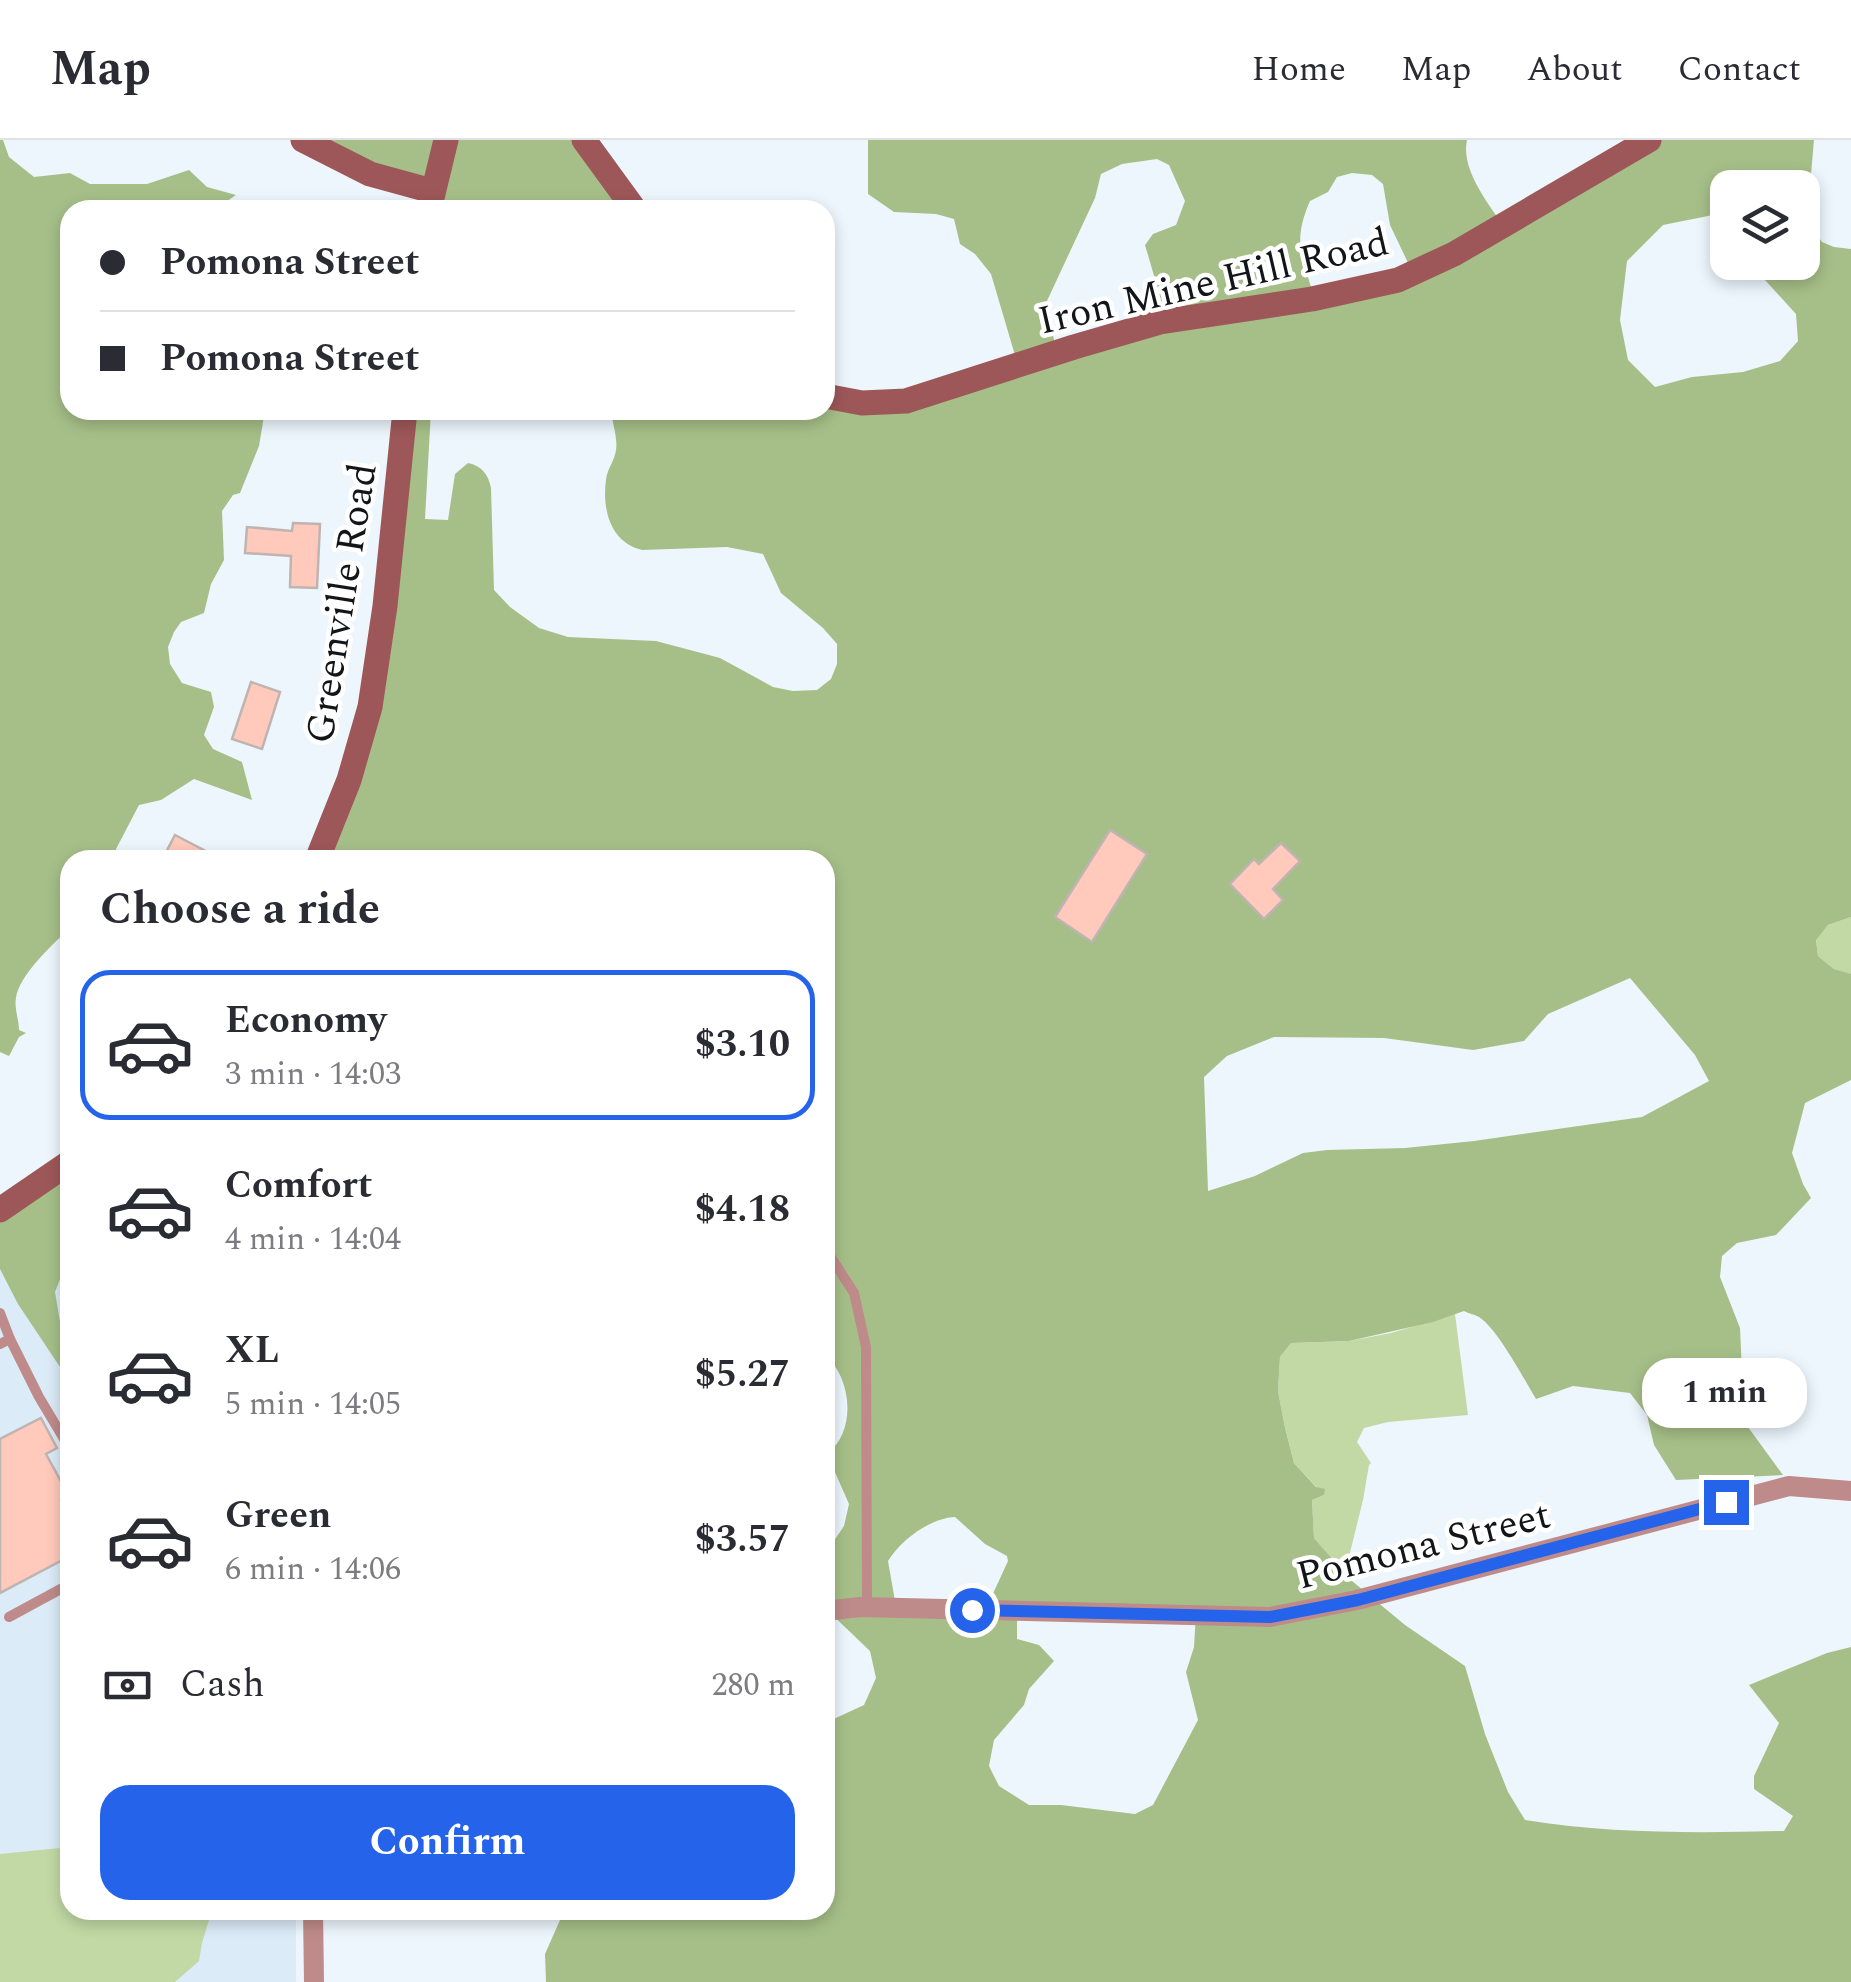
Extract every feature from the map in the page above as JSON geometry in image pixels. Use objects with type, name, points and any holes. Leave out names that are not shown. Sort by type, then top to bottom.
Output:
[{"type":"street","points":[[303,140],[430,200],[446,140]]},
{"type":"street","points":[[584,140],[628,200]]},
{"type":"street","name":"Iron Mine Hill Road","points":[[835,398],[862,403],[906,401],[1160,322],[1312,299],[1398,280],[1454,254],[1649,140]]},
{"type":"street","name":"Greenville Road","points":[[321,850],[349,780],[370,708],[404,420]]},
{"type":"street","points":[[0,1210],[60,1169]]},
{"type":"street","name":"Pomona Street","points":[[835,1611],[867,1607],[1270,1617],[1358,1600],[1789,1486],[1851,1491]]},
{"type":"street","points":[[314,1920],[314,1982]]},
{"type":"lane","points":[[835,1264],[854,1293],[866,1347],[867,1607]]},
{"type":"lane","points":[[0,1313],[5,1342],[60,1432]]},
{"type":"lane","points":[[10,1617],[60,1590]]},
{"type":"shaded area","points":[[60,1183],[60,1920],[296,1920],[296,1982],[0,1982],[0,1226]]},
{"type":"green space","points":[[3,140],[9,157],[34,177],[70,173],[90,184],[147,184],[189,170],[207,187],[236,195],[229,200],[60,200],[60,420],[263,420],[259,446],[240,493],[233,495],[222,511],[224,560],[211,584],[204,613],[181,622],[168,647],[170,664],[182,683],[211,692],[214,707],[204,735],[213,749],[242,762],[252,800],[194,779],[161,800],[139,805],[116,850],[60,850],[60,938],[38,960],[19,989],[19,1030],[26,1033],[19,1037],[9,1056],[0,1052]]},
{"type":"green space","points":[[309,140],[587,140],[629,200],[427,200]]},
{"type":"green space","points":[[868,140],[1467,140],[1471,172],[1500,221],[1658,140],[1814,140],[1811,170],[1710,170],[1710,216],[1663,225],[1627,261],[1620,320],[1628,360],[1655,387],[1692,377],[1743,372],[1780,361],[1798,341],[1796,314],[1765,280],[1820,280],[1820,239],[1834,247],[1851,249],[1851,917],[1828,925],[1816,940],[1818,956],[1834,969],[1851,974],[1851,1080],[1805,1103],[1792,1153],[1811,1198],[1776,1235],[1737,1243],[1722,1256],[1720,1277],[1740,1328],[1742,1372],[1737,1412],[1783,1475],[1676,1480],[1654,1445],[1647,1415],[1630,1393],[1573,1386],[1536,1399],[1494,1332],[1479,1317],[1464,1311],[1349,1341],[1291,1343],[1280,1357],[1278,1391],[1294,1463],[1316,1487],[1325,1489],[1324,1495],[1312,1500],[1314,1538],[1352,1581],[1405,1625],[1465,1666],[1485,1734],[1508,1792],[1525,1820],[1622,1830],[1784,1831],[1793,1816],[1754,1789],[1754,1776],[1779,1723],[1749,1685],[1851,1647],[1851,1982],[546,1982],[545,1954],[560,1920],[835,1920],[835,1718],[864,1705],[876,1678],[870,1651],[835,1618],[835,1539],[844,1526],[849,1504],[835,1472],[835,1446],[847,1419],[847,1404],[835,1367],[835,850],[320,850],[347,783],[403,420],[430,420],[425,519],[448,520],[455,474],[468,463],[484,471],[491,488],[494,590],[539,628],[568,637],[656,641],[720,658],[773,687],[817,690],[831,679],[837,664],[837,644],[781,593],[763,554],[727,547],[642,550],[615,532],[605,502],[616,445],[612,420],[835,420],[835,396],[865,401],[1017,362],[991,274],[975,254],[960,244],[954,219],[894,212],[868,194]],"holes":[[[1157,159],[1169,165],[1185,201],[1176,225],[1153,234],[1145,245],[1155,279],[1131,307],[1132,326],[1056,349],[1046,303],[1095,198],[1101,174],[1122,164]],[[1352,173],[1372,175],[1383,184],[1390,225],[1411,269],[1313,293],[1300,237],[1310,201],[1328,192],[1337,177]],[[1630,978],[1695,1055],[1709,1081],[1642,1117],[1474,1141],[1303,1153],[1255,1176],[1208,1191],[1204,1077],[1227,1056],[1274,1037],[1384,1038],[1473,1050],[1524,1041],[1548,1014]],[[955,1517],[985,1544],[1007,1556],[985,1611],[895,1601],[888,1561],[908,1538],[926,1526]],[[1017,1607],[1196,1613],[1194,1647],[1186,1672],[1198,1720],[1153,1805],[1135,1814],[1029,1805],[999,1786],[989,1766],[994,1740],[1054,1661],[1039,1645],[1017,1639]]]},
{"type":"green space","points":[[1851,917],[1849,974],[1834,969],[1818,956],[1816,939],[1828,925]]},
{"type":"green space","points":[[60,1167],[60,1279],[55,1292],[60,1367],[0,1269],[0,1206]]},
{"type":"green space","points":[[1455,1314],[1468,1415],[1364,1428],[1357,1442],[1371,1463],[1345,1573],[1314,1538],[1312,1500],[1324,1495],[1294,1463],[1278,1391],[1280,1357],[1291,1343],[1349,1341]]},
{"type":"green space","points":[[60,1848],[60,1920],[209,1920],[199,1961],[175,1982],[0,1982],[0,1854]]},
{"type":"building","points":[[293,523],[320,524],[317,588],[290,587],[291,556],[245,553],[247,527],[292,531]]},
{"type":"building","points":[[251,682],[280,692],[262,749],[232,739]]},
{"type":"building","points":[[1110,830],[1147,854],[1092,942],[1055,917]]},
{"type":"building","points":[[175,835],[204,850],[167,850]]},
{"type":"building","points":[[1281,843],[1300,861],[1273,889],[1283,900],[1264,919],[1230,884],[1254,859],[1259,864]]},
{"type":"building","points":[[41,1418],[57,1448],[46,1454],[60,1480],[60,1561],[0,1593],[0,1439]]},
{"type":"route","points":[[972,1610],[1270,1617],[1358,1600],[1726,1502]]}]
